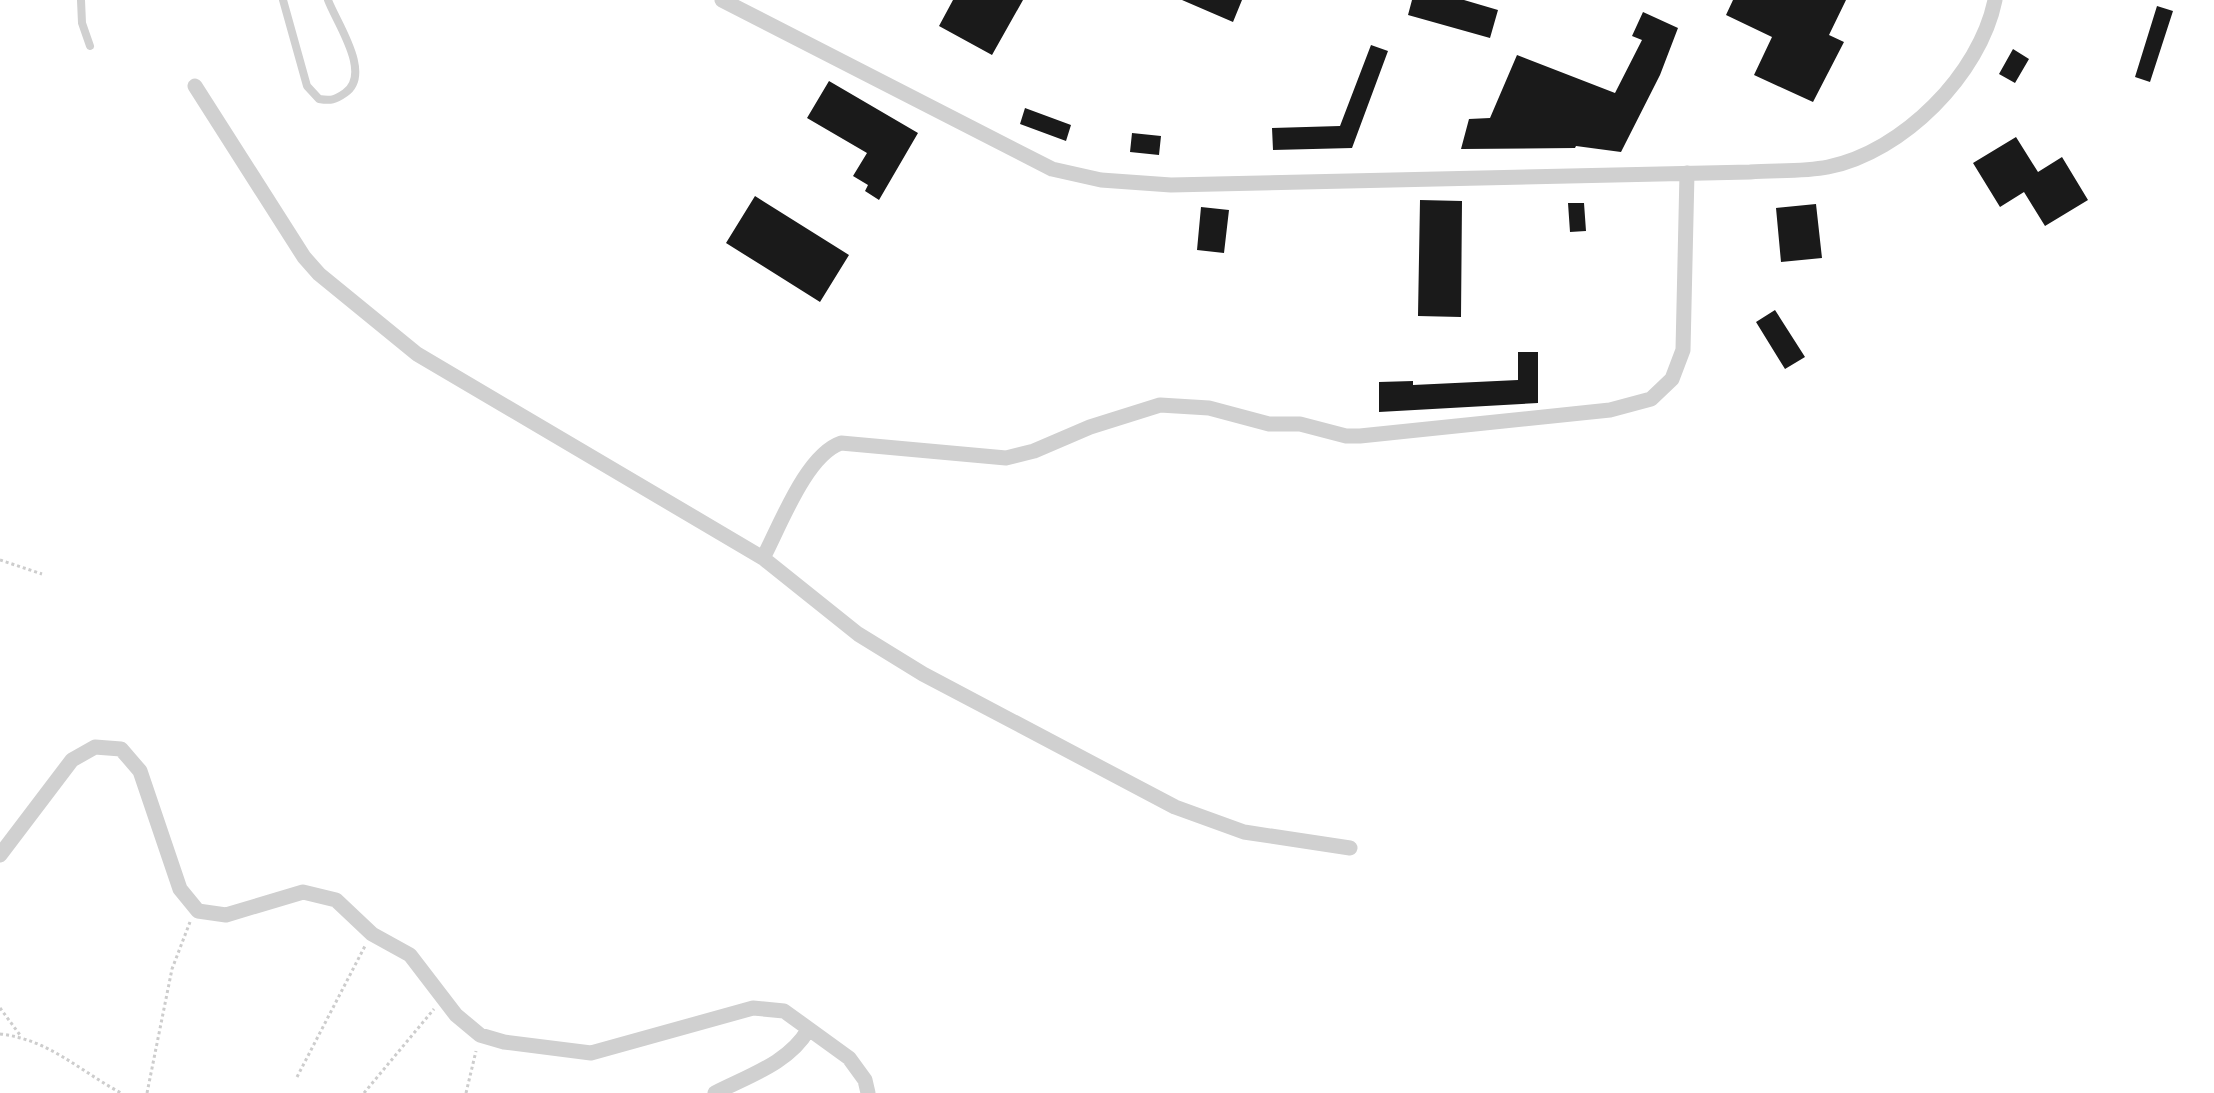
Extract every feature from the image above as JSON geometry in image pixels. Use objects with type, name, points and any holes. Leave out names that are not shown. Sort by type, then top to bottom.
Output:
[{"type":"street","points":[[722,0],[1052,169],[1101,180],[1171,185],[1687,173],[1828,167],[1873,151],[1916,123],[1963,73],[1992,14],[1995,0]]},
{"type":"street","points":[[195,86],[304,257],[319,274],[417,354],[763,558],[858,634],[923,674],[1175,807],[1244,832],[1350,848]]},
{"type":"street","points":[[763,558],[811,468],[830,447],[841,443],[1006,458],[1034,451],[1090,427],[1160,405],[1209,408],[1269,424],[1300,424],[1346,436],[1360,436],[1610,410],[1651,399],[1672,379],[1683,350],[1687,173]]},
{"type":"street","points":[[0,855],[72,760],[95,747],[121,749],[140,771],[180,889],[198,911],[225,915],[303,892],[336,900],[372,934],[410,955],[456,1015],[480,1035],[504,1042],[591,1053],[708,1018],[753,1008],[784,1011],[849,1058],[865,1080],[868,1093]]},
{"type":"street","points":[[715,1093],[774,1063],[800,1044],[808,1030]]},
{"type":"lane","points":[[81,0],[82,23],[90,46]]},
{"type":"lane","points":[[282,0],[307,86],[319,99],[333,101],[350,90],[355,76],[354,58],[348,40],[328,0]]},
{"type":"path","points":[[0,560],[42,574]]},
{"type":"path","points":[[147,1093],[172,969],[190,920],[198,911]]},
{"type":"path","points":[[297,1077],[372,934]]},
{"type":"path","points":[[364,1093],[443,998]]},
{"type":"path","points":[[0,1008],[21,1036]]},
{"type":"path","points":[[0,1034],[21,1036],[62,1055],[121,1093]]},
{"type":"path","points":[[466,1093],[480,1035]]},
{"type":"building","points":[[953,0],[1023,0],[992,55],[939,26]]},
{"type":"building","points":[[1182,0],[1242,0],[1233,22]]},
{"type":"building","points":[[1412,0],[1464,0],[1498,10],[1490,38],[1408,15]]},
{"type":"building","points":[[1733,0],[1846,0],[1829,35],[1844,42],[1813,102],[1754,75],[1772,37],[1726,15]]},
{"type":"building","points":[[2157,6],[2173,11],[2150,82],[2135,77]]},
{"type":"building","points":[[1643,12],[1678,28],[1660,75],[1621,152],[1576,146],[1575,148],[1461,149],[1469,119],[1490,118],[1517,55],[1615,93],[1642,40],[1632,36]]},
{"type":"building","points":[[1371,45],[1388,51],[1352,148],[1273,150],[1272,128],[1340,126]]},
{"type":"building","points":[[2013,49],[2029,59],[2015,83],[1999,74]]},
{"type":"building","points":[[829,81],[918,133],[879,200],[865,191],[868,185],[853,176],[867,153],[807,118]]},
{"type":"building","points":[[1025,108],[1071,125],[1066,141],[1020,124]]},
{"type":"building","points":[[1132,133],[1161,136],[1159,155],[1130,152]]},
{"type":"building","points":[[2016,137],[2038,172],[2062,157],[2088,200],[2045,226],[2024,192],[2000,207],[1973,163]]},
{"type":"building","points":[[755,196],[849,255],[820,302],[726,243]]},
{"type":"building","points":[[1420,200],[1462,201],[1461,317],[1418,316]]},
{"type":"building","points":[[1568,203],[1584,203],[1586,231],[1570,232]]},
{"type":"building","points":[[1816,204],[1822,258],[1781,262],[1776,208]]},
{"type":"building","points":[[1201,207],[1229,210],[1224,253],[1197,250]]},
{"type":"building","points":[[1775,310],[1805,357],[1785,369],[1756,322]]},
{"type":"building","points":[[1518,352],[1538,352],[1538,403],[1379,412],[1379,382],[1413,381],[1413,385],[1518,380]]}]
